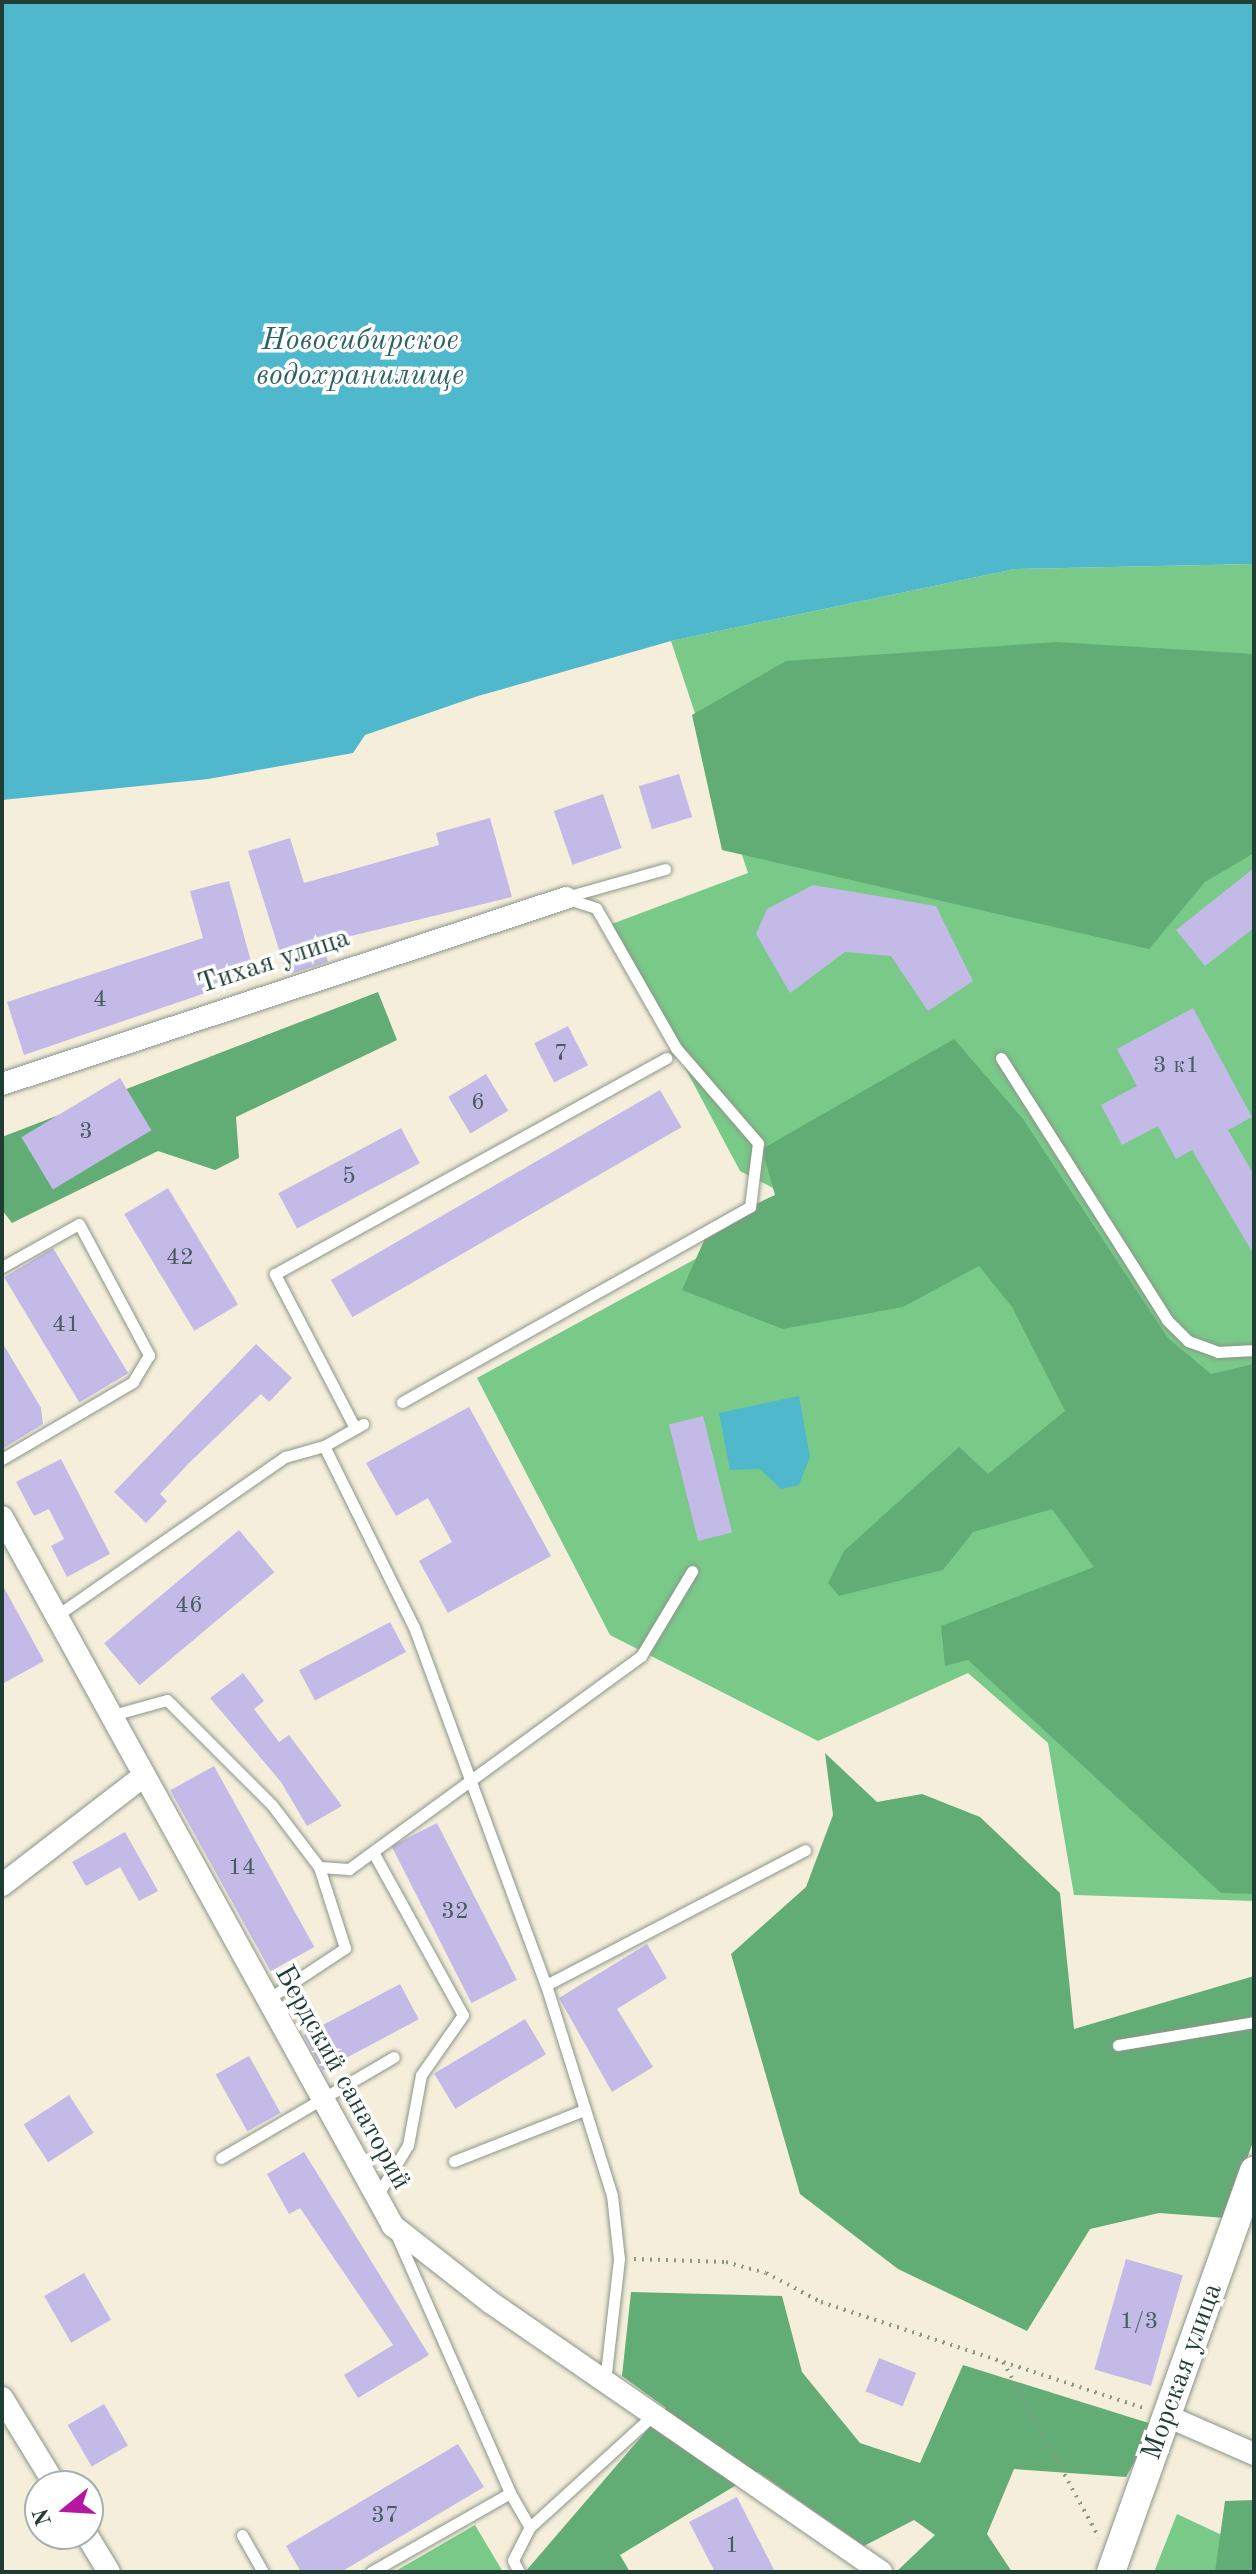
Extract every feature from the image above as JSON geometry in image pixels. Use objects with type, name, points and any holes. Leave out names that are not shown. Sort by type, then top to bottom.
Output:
[{"type":"street","name":"Тихая улица","points":[[2,1084],[566,898]]},
{"type":"street","name":"Бердский санаторий","points":[[3,1515],[264,2002],[375,2200],[393,2226],[605,2382],[881,2572]]},
{"type":"street","points":[[2,1885],[142,1777]]},
{"type":"street","name":"Морская улица","points":[[1112,2568],[1254,2171]]},
{"type":"street","points":[[2,2398],[46,2470]]},
{"type":"street","points":[[1167,2416],[1254,2454]]},
{"type":"street","points":[[96,2550],[109,2572]]},
{"type":"lane","points":[[566,898],[665,869]]},
{"type":"lane","points":[[402,1402],[750,1207],[758,1143],[676,1048],[596,908],[566,898]]},
{"type":"lane","points":[[56,1616],[285,1457],[324,1446],[359,1426],[275,1274],[666,1058]]},
{"type":"lane","points":[[1001,1058],[1167,1320],[1188,1341],[1218,1352],[1254,1350]]},
{"type":"lane","points":[[2,1267],[79,1224],[149,1355],[133,1382],[2,1459]]},
{"type":"lane","points":[[324,1446],[414,1627],[546,1985],[612,2195],[619,2259],[605,2382]]},
{"type":"lane","points":[[319,1867],[349,1869],[641,1656],[692,1571]]},
{"type":"lane","points":[[109,1716],[167,1700],[272,1805],[319,1867],[345,1948],[264,2002]]},
{"type":"lane","points":[[546,1985],[805,1850]]},
{"type":"lane","points":[[373,1852],[463,2015],[421,2075],[408,2145],[375,2200]]},
{"type":"lane","points":[[1118,2045],[1254,2022]]},
{"type":"lane","points":[[221,2158],[394,2057]]},
{"type":"lane","points":[[454,2161],[584,2110]]},
{"type":"lane","points":[[393,2226],[510,2493],[530,2527]]},
{"type":"lane","points":[[519,2572],[513,2560],[530,2527],[653,2415]]},
{"type":"lane","points":[[371,2572],[510,2493]]},
{"type":"lane","points":[[242,2535],[263,2572]]},
{"type":"path","points":[[619,2259],[726,2262],[821,2302],[1167,2416]]},
{"type":"path","points":[[1002,2360],[1112,2568]]},
{"type":"green space","points":[[1254,564],[1254,1901],[1074,1895],[1048,1743],[968,1673],[818,1741],[610,1635],[477,1378],[800,1202],[740,1171],[609,925],[748,873],[671,641],[1015,569]]},
{"type":"green space","points":[[1056,642],[1254,654],[1254,853],[1205,882],[1149,949],[722,850],[692,715],[786,661]]},
{"type":"green space","points":[[378,992],[397,1040],[236,1117],[239,1158],[215,1170],[158,1151],[12,1223],[2,1210],[2,1137]]},
{"type":"green space","points":[[954,1039],[1023,1119],[1168,1338],[1211,1374],[1254,1364],[1254,1894],[1221,1893],[968,1660],[945,1666],[941,1626],[1094,1567],[1052,1509],[973,1532],[943,1570],[839,1596],[828,1583],[844,1551],[959,1447],[988,1474],[1065,1411],[1012,1307],[979,1266],[903,1307],[783,1329],[682,1290],[711,1225],[775,1195],[762,1149]]},
{"type":"green space","points":[[825,1753],[877,1802],[922,1794],[980,1817],[1060,1893],[1074,2029],[1254,1976],[1254,2139],[1226,2218],[1159,2213],[1090,2229],[1027,2331],[898,2269],[800,2194],[731,1954],[806,1887],[833,1815]]},
{"type":"green space","points":[[631,2292],[782,2296],[802,2372],[860,2443],[920,2463],[963,2365],[1155,2425],[1126,2477],[1014,2469],[987,2534],[1012,2572],[896,2572],[935,2535],[914,2520],[864,2546],[758,2472],[620,2555],[630,2572],[525,2572],[666,2408],[622,2376]]},
{"type":"green space","points":[[1254,2500],[1254,2572],[1215,2572],[1225,2501]]},
{"type":"green space","points":[[1177,2514],[1254,2550],[1254,2572],[1154,2572]]},
{"type":"green space","points":[[475,2525],[503,2572],[394,2572]]},
{"type":"water","name":"Новосибирское водохранилище","points":[[2,2],[1254,2],[1254,564],[1015,569],[671,641],[478,696],[365,735],[353,753],[208,779],[2,800]]},
{"type":"water","points":[[799,1396],[810,1457],[799,1485],[781,1489],[760,1469],[730,1470],[719,1413]]},
{"type":"building","points":[[679,774],[692,817],[652,829],[639,786]]},
{"type":"building","points":[[603,794],[622,848],[572,865],[554,811]]},
{"type":"building","points":[[490,818],[512,897],[322,943],[328,962],[287,975],[248,851],[290,838],[304,883],[439,845],[436,833]]},
{"type":"building","points":[[1254,868],[1254,928],[1205,966],[1176,930]]},
{"type":"building","points":[[229,881],[255,976],[24,1055],[7,1002],[203,938],[190,891]]},
{"type":"building","points":[[813,885],[936,906],[973,981],[928,1011],[891,956],[845,952],[790,993],[756,934],[767,909]]},
{"type":"building","points":[[1193,1008],[1252,1117],[1228,1130],[1254,1175],[1254,1255],[1192,1150],[1176,1159],[1158,1126],[1122,1145],[1101,1105],[1137,1086],[1117,1049]]},
{"type":"building","points":[[568,1026],[588,1065],[554,1082],[534,1043]]},
{"type":"building","points":[[486,1074],[508,1111],[470,1134],[448,1097]]},
{"type":"building","points":[[120,1078],[151,1130],[53,1190],[21,1137]]},
{"type":"building","points":[[660,1090],[682,1127],[352,1317],[331,1280]]},
{"type":"building","points":[[401,1128],[420,1163],[297,1229],[278,1193]]},
{"type":"building","points":[[168,1188],[238,1305],[194,1331],[124,1214]]},
{"type":"building","points":[[53,1248],[128,1373],[79,1403],[4,1277]]},
{"type":"building","points":[[2,1342],[41,1408],[43,1424],[2,1449]]},
{"type":"building","points":[[256,1344],[292,1378],[269,1402],[261,1394],[188,1464],[160,1494],[167,1501],[146,1523],[114,1492]]},
{"type":"building","points":[[469,1407],[551,1556],[448,1613],[419,1561],[452,1542],[428,1498],[396,1516],[366,1463]]},
{"type":"building","points":[[703,1416],[732,1532],[698,1541],[669,1424]]},
{"type":"building","points":[[61,1459],[110,1554],[67,1577],[51,1546],[64,1539],[49,1509],[34,1516],[16,1482]]},
{"type":"building","points":[[239,1530],[274,1572],[140,1685],[104,1643]]},
{"type":"building","points":[[2,1584],[44,1661],[2,1684]]},
{"type":"building","points":[[390,1622],[406,1652],[315,1700],[299,1670]]},
{"type":"building","points":[[243,1673],[264,1701],[254,1709],[279,1742],[289,1735],[342,1806],[307,1826],[281,1782],[210,1698]]},
{"type":"building","points":[[214,1766],[314,1947],[271,1971],[170,1790]]},
{"type":"building","points":[[437,1823],[517,1980],[471,2003],[392,1846]]},
{"type":"building","points":[[125,1832],[158,1891],[139,1901],[120,1867],[86,1886],[72,1862]]},
{"type":"building","points":[[647,1944],[667,1978],[617,2009],[653,2067],[612,2092],[559,1998]]},
{"type":"building","points":[[400,1984],[419,2019],[323,2070],[304,2035]]},
{"type":"building","points":[[525,2019],[546,2054],[455,2109],[434,2074]]},
{"type":"building","points":[[249,2056],[281,2113],[247,2131],[216,2074]]},
{"type":"building","points":[[69,2095],[94,2133],[48,2162],[24,2124]]},
{"type":"building","points":[[304,2152],[429,2355],[358,2398],[344,2375],[393,2345],[300,2208],[289,2214],[267,2174]]},
{"type":"building","points":[[1126,2259],[1183,2275],[1151,2386],[1094,2370]]},
{"type":"building","points":[[84,2273],[111,2320],[71,2343],[44,2296]]},
{"type":"building","points":[[879,2358],[916,2373],[903,2406],[866,2391]]},
{"type":"building","points":[[104,2404],[128,2446],[92,2467],[68,2425]]},
{"type":"building","points":[[458,2444],[484,2487],[341,2572],[301,2572],[286,2546]]},
{"type":"building","points":[[737,2497],[775,2572],[715,2572],[689,2522]]}]
